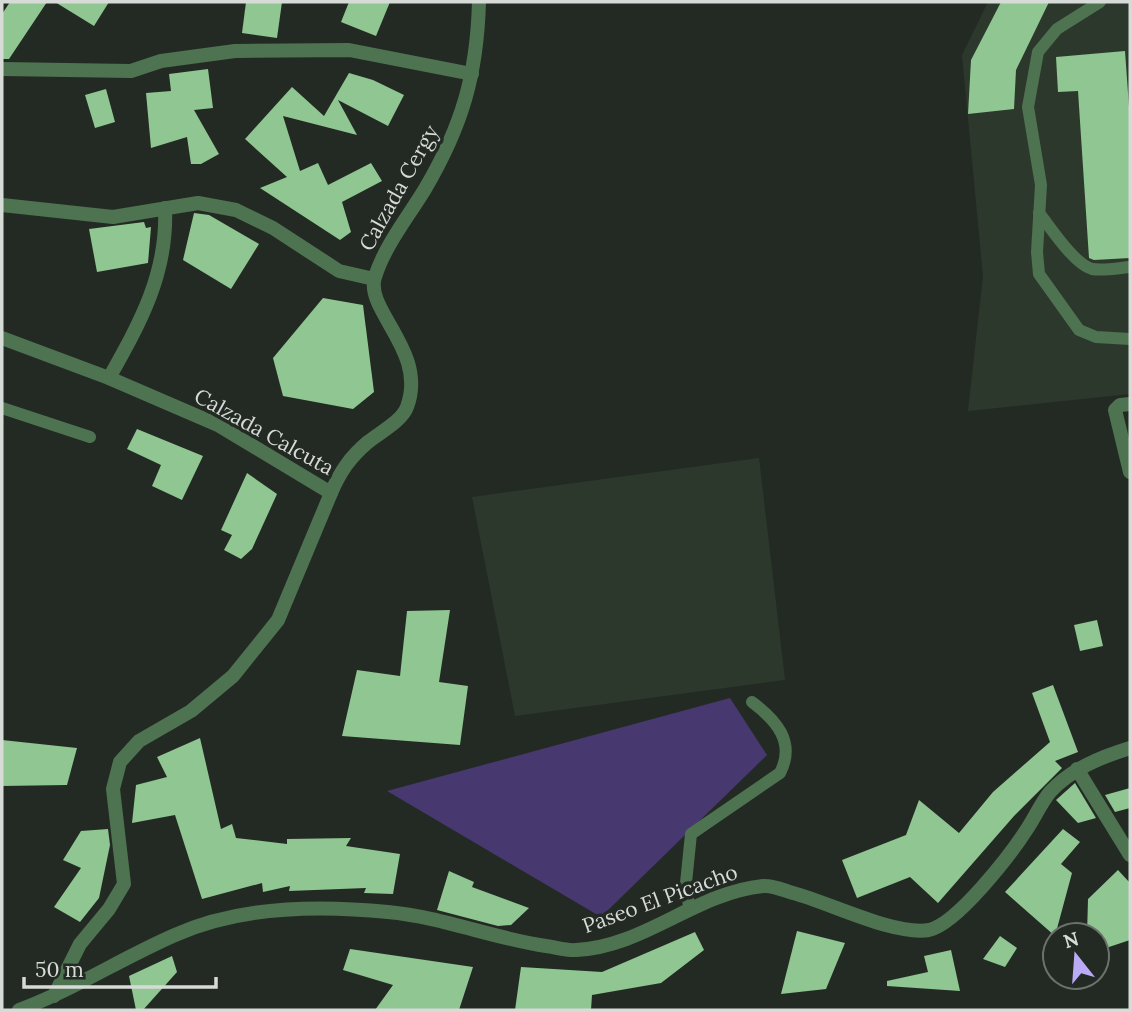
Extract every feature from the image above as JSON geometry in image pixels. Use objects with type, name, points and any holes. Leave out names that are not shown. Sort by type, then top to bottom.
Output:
[{"type":"street","name":"Calzada Cergy","points":[[331,493],[341,470],[407,409],[412,380],[402,344],[376,301],[373,279],[389,246],[454,137],[472,74],[479,2]]},
{"type":"street","points":[[2,69],[131,71],[161,61],[235,51],[349,50],[472,74]]},
{"type":"street","points":[[2,205],[113,216],[198,203],[236,210],[273,228],[339,271],[373,279]]},
{"type":"street","points":[[109,378],[151,298],[164,251],[165,208]]},
{"type":"street","name":"Calzada Calcuta","points":[[2,338],[109,378],[218,425],[331,493],[278,620],[233,676],[191,711],[139,741],[120,762],[113,789],[124,884],[109,909],[80,944],[54,996]]},
{"type":"street","points":[[1130,404],[1115,409],[1130,471]]},
{"type":"street","name":"Paseo El Picacho","points":[[20,1010],[54,996],[177,934],[223,920],[274,911],[345,908],[392,912],[443,921],[519,942],[576,950],[611,943],[646,931],[688,907],[732,892],[766,886],[865,918],[919,931],[934,929],[946,922],[999,868],[1050,792],[1077,769],[1130,748]]},
{"type":"street","points":[[1077,769],[1130,855]]},
{"type":"lane","points":[[1100,2],[1057,30],[1038,52],[1028,107],[1041,185],[1039,274],[1079,330],[1096,337],[1130,339]]},
{"type":"lane","points":[[1039,213],[1071,253],[1092,269],[1130,267]]},
{"type":"lane","points":[[2,408],[90,437]]},
{"type":"lane","points":[[688,907],[686,883],[691,834],[780,773],[788,758],[784,739],[772,717],[752,702]]},
{"type":"shaded area","points":[[988,2],[1130,2],[1130,394],[968,411],[983,276],[962,55]]},
{"type":"shaded area","points":[[759,458],[785,680],[515,716],[472,497]]},
{"type":"shaded area","points":[[730,698],[767,755],[601,917],[387,791]]},
{"type":"building","points":[[10,2],[47,2],[9,59],[2,59],[2,14]]},
{"type":"building","points":[[55,2],[109,2],[94,26]]},
{"type":"building","points":[[246,2],[282,2],[277,38],[242,33]]},
{"type":"building","points":[[349,2],[390,2],[376,36],[341,22]]},
{"type":"building","points":[[1001,2],[1049,2],[1016,70],[1014,109],[968,114],[971,60]]},
{"type":"building","points":[[1125,51],[1130,121],[1130,258],[1094,260],[1089,258],[1078,91],[1058,92],[1056,57]]},
{"type":"building","points":[[208,69],[213,108],[194,110],[219,154],[201,164],[191,164],[187,137],[151,148],[146,93],[171,91],[169,74]]},
{"type":"building","points":[[349,73],[373,80],[404,95],[388,126],[338,100],[357,135],[283,116],[300,171],[318,163],[328,185],[371,163],[382,181],[342,202],[351,232],[340,240],[260,188],[287,177],[245,139],[292,87],[324,116]]},
{"type":"building","points":[[106,89],[115,122],[95,128],[85,95]]},
{"type":"building","points":[[194,213],[209,215],[259,244],[231,289],[183,260]]},
{"type":"building","points":[[144,222],[146,228],[151,227],[148,263],[97,272],[89,229]]},
{"type":"building","points":[[323,298],[363,305],[374,392],[353,409],[283,396],[273,358]]},
{"type":"building","points":[[137,429],[203,456],[182,500],[152,486],[161,465],[127,449]]},
{"type":"building","points":[[247,473],[277,494],[252,549],[241,559],[224,550],[232,535],[221,530]]},
{"type":"building","points":[[450,610],[439,682],[468,686],[460,745],[342,736],[357,670],[400,676],[407,611]]},
{"type":"building","points":[[1097,620],[1103,646],[1080,651],[1074,625]]},
{"type":"building","points":[[1053,685],[1078,752],[1055,761],[1062,768],[1014,816],[938,903],[910,877],[857,898],[842,860],[906,835],[919,800],[959,833],[993,792],[1050,742],[1032,693]]},
{"type":"building","points":[[200,738],[221,829],[232,824],[236,838],[287,844],[287,839],[351,838],[346,846],[400,854],[393,894],[364,893],[366,888],[289,891],[290,886],[263,892],[262,883],[202,899],[175,815],[132,823],[136,785],[167,777],[157,757]]},
{"type":"building","points":[[2,740],[77,748],[67,785],[2,786]]},
{"type":"building","points":[[1075,783],[1096,818],[1078,823],[1056,800]]},
{"type":"building","points":[[1130,788],[1130,808],[1115,812],[1105,795]]},
{"type":"building","points":[[108,829],[110,845],[99,898],[80,922],[54,907],[81,868],[63,860],[81,831]]},
{"type":"building","points":[[1063,829],[1080,842],[1061,864],[1072,873],[1059,921],[1041,921],[1041,924],[1005,892]]},
{"type":"building","points":[[1118,870],[1130,883],[1130,940],[1111,946],[1111,921],[1087,921],[1088,899]]},
{"type":"building","points":[[449,871],[474,882],[472,887],[529,908],[511,925],[498,926],[437,910]]},
{"type":"building","points":[[797,931],[845,943],[826,989],[781,994]]},
{"type":"building","points":[[695,932],[704,950],[661,983],[592,995],[591,1010],[515,1010],[521,967],[602,972]]},
{"type":"building","points":[[1000,936],[1017,948],[1005,967],[983,959]]},
{"type":"building","points":[[350,949],[473,967],[459,1010],[375,1010],[393,985],[343,970]]},
{"type":"building","points":[[951,950],[960,991],[887,986],[887,981],[928,972],[924,956]]},
{"type":"building","points":[[172,956],[177,972],[143,1010],[136,1010],[129,976]]}]
